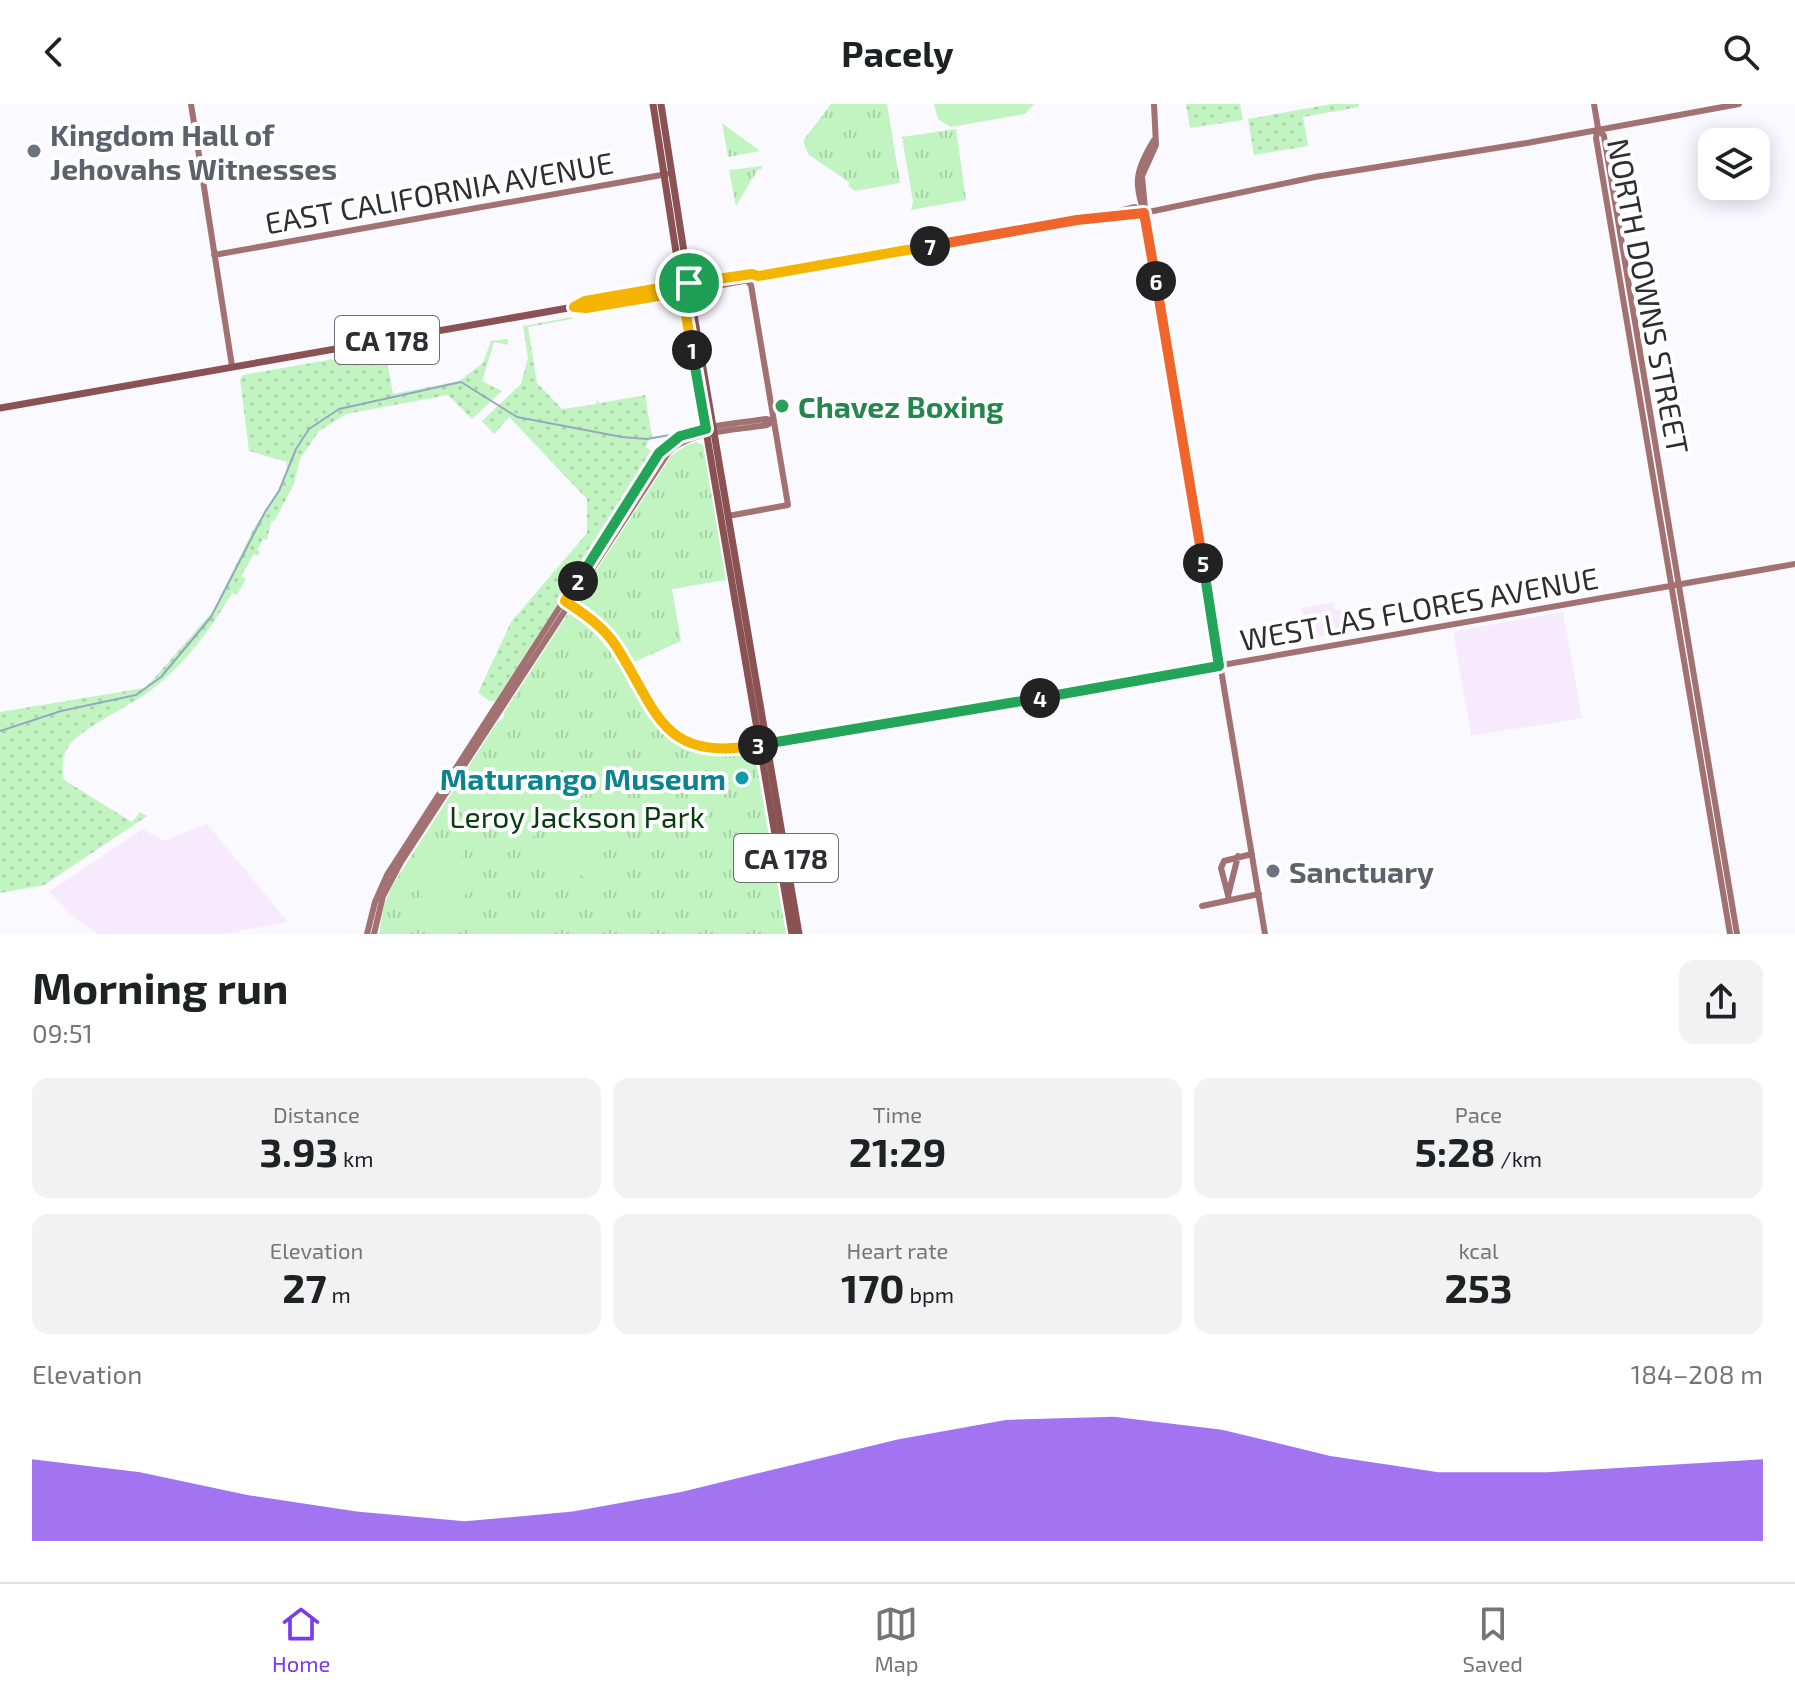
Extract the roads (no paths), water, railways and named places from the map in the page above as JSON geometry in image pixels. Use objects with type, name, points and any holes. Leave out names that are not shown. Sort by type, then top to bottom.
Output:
[{"type":"main road","points":[[191,104],[232,366]]},
{"type":"main road","points":[[653,104],[668,174]]},
{"type":"main road","points":[[661,104],[685,287]]},
{"type":"main road","points":[[1154,104],[1154,140],[1139,166],[1136,180],[1265,934]]},
{"type":"main road","points":[[1594,104],[1598,128]]},
{"type":"main road","points":[[685,287],[747,281],[758,276],[1098,217],[1135,207],[1144,213],[1315,177],[1739,104]]},
{"type":"main road","name":"NORTH DOWNS STREET","points":[[1598,128],[1604,136],[1737,934]]},
{"type":"main road","name":"NORTH DOWNS STREET","points":[[1598,128],[1596,138],[1730,934]]},
{"type":"main road","name":"EAST CALIFORNIA AVENUE","points":[[214,255],[668,174]]},
{"type":"main road","points":[[685,287],[752,274],[758,276]]},
{"type":"main road","points":[[715,480],[719,485],[724,512],[728,516],[788,505],[751,285],[747,281]]},
{"type":"main road","name":"CA 178","points":[[0,408],[574,307],[586,308],[685,287]]},
{"type":"main road","name":"CA 178","points":[[685,287],[695,367],[728,516],[792,934]]},
{"type":"main road","name":"CA 178","points":[[685,287],[708,396],[715,480],[799,934]]},
{"type":"main road","points":[[695,367],[699,371],[703,391],[708,396]]},
{"type":"main road","points":[[371,934],[393,875],[568,603],[659,453],[680,436],[767,425],[774,421]]},
{"type":"main road","name":"WEST LAS FLORES AVENUE","points":[[568,603],[605,633],[650,709],[671,731],[689,743],[726,750],[1795,564]]},
{"type":"main road","points":[[371,934],[381,887],[568,603]]},
{"type":"main road","points":[[775,835],[780,844],[783,864],[788,866]]},
{"type":"main road","points":[[1228,898],[1222,866],[1226,859],[1252,854]]},
{"type":"main road","points":[[1228,898],[1238,856]]},
{"type":"main road","points":[[1202,906],[1228,898],[1259,894]]},
{"type":"waterway","points":[[0,731],[61,711],[136,695],[161,677],[211,617],[309,429],[339,409],[461,382],[517,417],[647,439],[670,435],[688,427]]},
{"type":"place","name":"Kingdom Hall of Jehovahs Witnesses","points":[[34,151]]},
{"type":"place","name":"Chavez Boxing","points":[[782,406]]},
{"type":"place","name":"Maturango Museum","points":[[742,778]]},
{"type":"place","name":"Sanctuary","points":[[1273,871]]},
{"type":"park label","name":"Leroy Jackson Park","points":[[577,816]]}]
